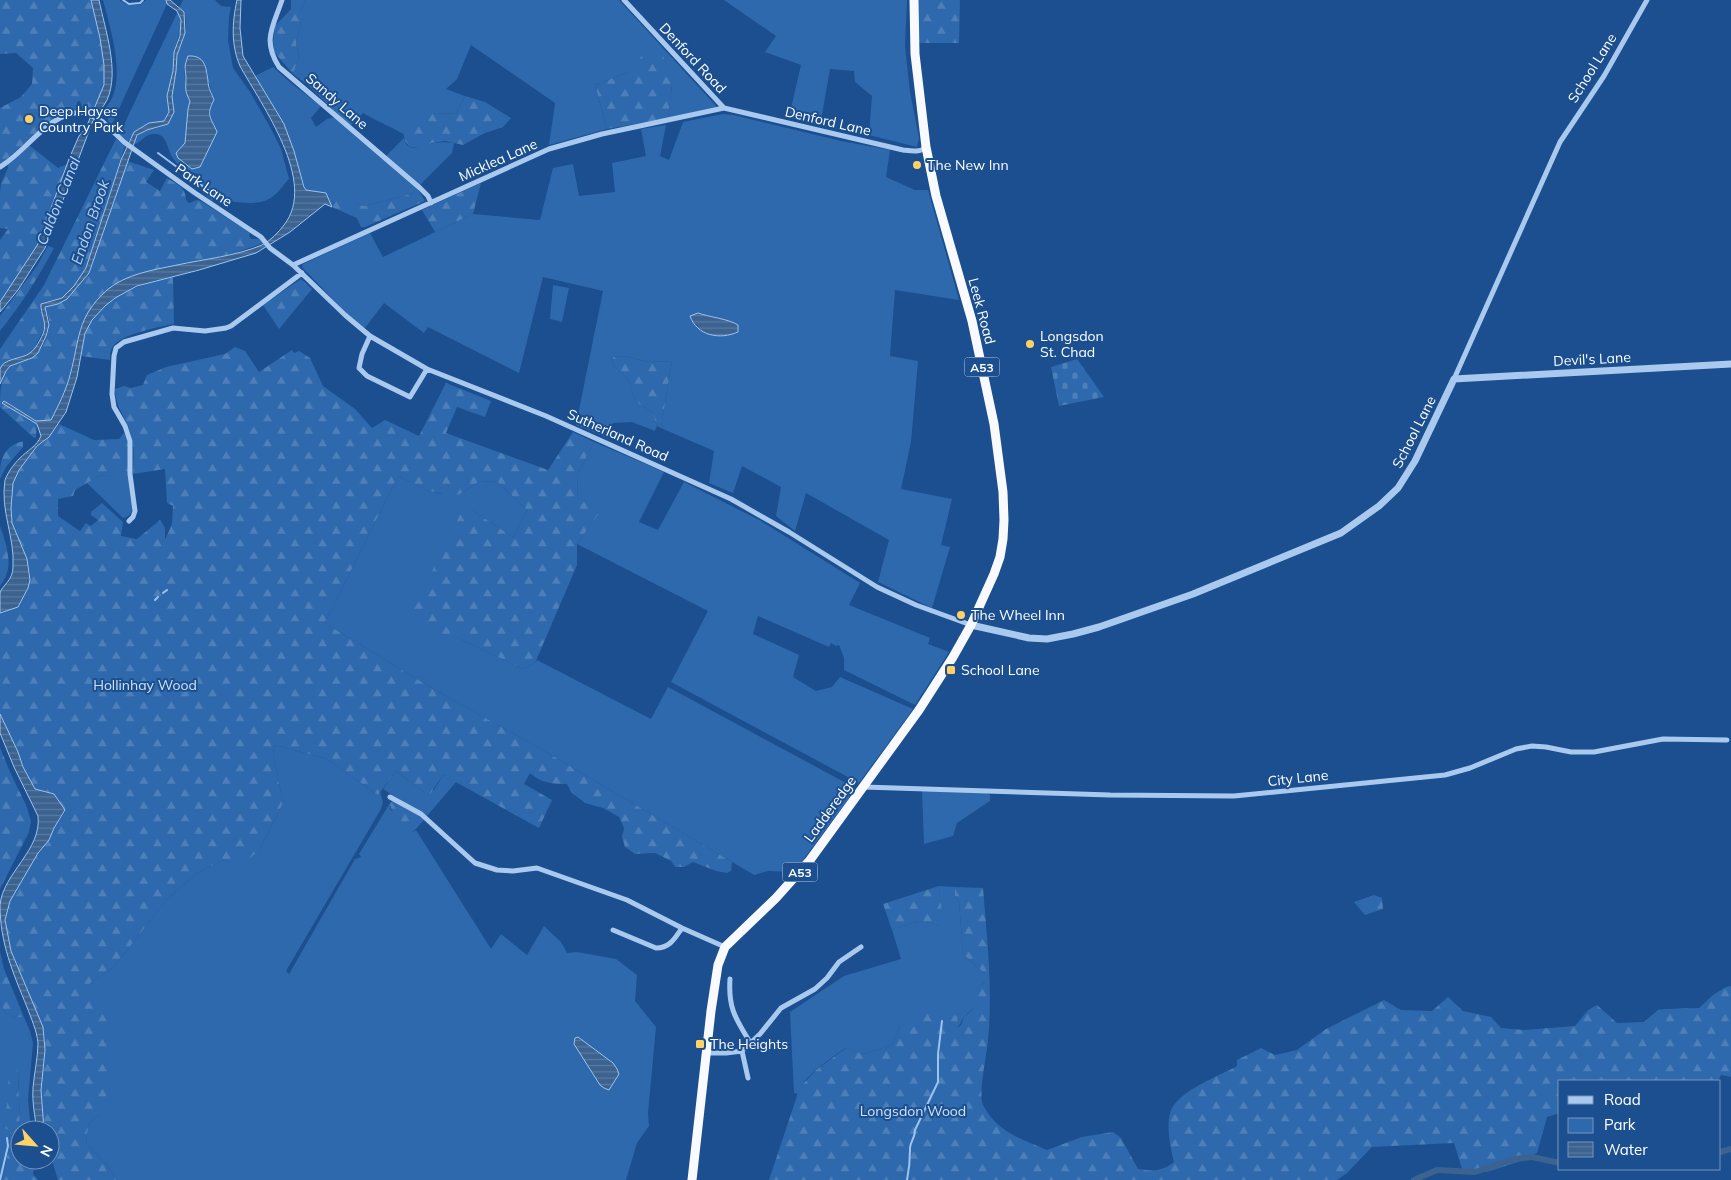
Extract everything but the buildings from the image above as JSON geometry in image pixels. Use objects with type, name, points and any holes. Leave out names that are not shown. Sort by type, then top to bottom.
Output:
[{"type":"highway","name":"Leek Road","points":[[914,0],[915,54],[926,147],[936,196],[972,321],[994,424],[1003,492],[1004,520],[1000,557],[971,626]]},
{"type":"highway","name":"Ladderedge","points":[[692,1180],[718,965],[725,947],[776,898],[810,860],[936,685],[971,626]]},
{"type":"street","name":"Sandy Lane","points":[[282,0],[272,25],[269,41],[270,50],[279,67],[420,188],[428,196],[431,203]]},
{"type":"street","name":"Denford Road","points":[[624,0],[724,108]]},
{"type":"street","name":"School Lane","points":[[971,626],[1029,638],[1047,639],[1099,627],[1193,594],[1341,533],[1379,506],[1398,488],[1415,461],[1454,379],[1560,142],[1604,76],[1647,0]]},
{"type":"street","name":"Micklea Lane","points":[[293,265],[549,149],[602,134],[724,108]]},
{"type":"street","name":"Denford Lane","points":[[724,108],[904,150],[916,151],[923,150],[926,147]]},
{"type":"street","name":"Park Lane","points":[[0,167],[6,164],[47,125],[64,117],[85,112],[108,126],[124,142],[195,193],[264,239]]},
{"type":"street","name":"Sutherland Road","points":[[264,239],[270,248],[293,265],[370,336],[427,369],[546,416],[731,499],[789,532],[877,587],[916,605],[971,626]]},
{"type":"street","points":[[129,521],[133,517],[134,511],[130,474],[130,441],[125,426],[114,407],[112,394],[116,348],[124,342],[173,328],[205,330],[231,326],[302,273]]},
{"type":"street","points":[[370,336],[362,354],[359,368],[367,376],[410,396],[427,369]]},
{"type":"street","name":"Devil's Lane","points":[[1454,379],[1731,364]]},
{"type":"street","name":"City Lane","points":[[864,787],[1110,795],[1234,796],[1445,775],[1470,768],[1516,749],[1532,746],[1571,752],[1594,752],[1663,740],[1727,740]]},
{"type":"street","points":[[390,797],[421,814],[475,863],[497,870],[513,871],[537,868],[627,900],[725,947]]},
{"type":"street","points":[[613,930],[656,948],[664,948],[673,941],[682,928]]},
{"type":"street","points":[[707,1053],[742,1051],[751,1044],[782,1008],[814,989],[827,978],[839,962],[861,947]]},
{"type":"street","points":[[730,979],[729,996],[734,1016],[751,1044]]},
{"type":"street","points":[[742,1051],[748,1078]]},
{"type":"green space","name":"Deep Hayes Country Park","points":[[0,0],[91,0],[102,42],[105,75],[104,85],[93,114],[82,108],[80,101],[77,102],[76,111],[46,124],[0,165],[0,108],[21,97],[32,84],[33,68],[16,53],[0,54]]},
{"type":"green space","points":[[103,0],[119,0],[129,5],[139,5],[146,0],[166,0],[167,4],[111,126],[108,117],[104,114],[101,118],[98,115],[111,100],[117,77],[115,50]]},
{"type":"green space","points":[[183,0],[215,0],[221,6],[231,7],[228,40],[233,68],[250,92],[270,127],[281,149],[289,179],[269,199],[256,203],[234,202],[214,198],[212,201],[201,191],[202,175],[181,167],[172,157],[162,137],[155,134],[149,135],[136,144],[134,143],[141,132],[162,126],[174,112],[172,96],[177,55],[186,28],[185,13],[179,8]],"holes":[[[203,62],[212,93],[210,118],[217,132],[200,167],[192,169],[176,153],[185,143],[190,101],[186,92],[184,68]]]},
{"type":"green space","points":[[291,0],[305,0],[301,11],[301,22],[296,43],[299,57],[293,74],[274,52],[273,42],[275,26],[291,9]]},
{"type":"green space","points":[[305,0],[619,0],[717,107],[668,118],[672,85],[631,71],[595,85],[607,129],[549,145],[555,103],[471,45],[457,79],[446,89],[465,96],[456,114],[435,113],[403,132],[403,134],[363,113],[350,126],[309,86],[293,74],[299,57],[296,43],[301,22],[301,11]]},
{"type":"green space","points":[[724,0],[907,0],[905,46],[910,92],[919,138],[917,147],[869,135],[872,96],[855,82],[854,71],[830,69],[820,126],[789,117],[801,65],[765,52],[776,36]]},
{"type":"green space","points":[[918,0],[960,0],[959,43],[918,43]]},
{"type":"green space","points":[[178,11],[181,27],[174,53],[168,96],[169,112],[164,121],[143,127],[128,142],[119,135]]},
{"type":"green space","points":[[643,54],[663,55],[672,85],[668,118],[607,129],[595,85],[631,71]]},
{"type":"green space","points":[[273,67],[321,106],[311,118],[316,127],[327,119],[335,117],[417,188],[411,194],[364,206],[335,197],[332,207],[326,193],[306,190],[284,124],[255,76]]},
{"type":"green space","points":[[465,96],[485,102],[511,118],[503,127],[485,133],[463,145],[445,141],[432,143],[421,148],[410,147],[405,141],[403,132],[409,125],[420,116],[426,114],[456,114]]},
{"type":"green space","points":[[723,114],[841,141],[890,150],[886,177],[915,190],[928,190],[959,300],[895,290],[890,356],[918,361],[911,442],[901,489],[952,499],[941,545],[950,547],[932,608],[878,582],[889,540],[806,493],[795,531],[776,516],[781,487],[742,466],[733,493],[709,483],[714,451],[661,428],[672,361],[648,362],[624,356],[613,357],[612,364],[628,379],[636,402],[652,412],[657,426],[655,431],[632,422],[613,423],[608,438],[576,425],[603,291],[543,277],[519,373],[428,327],[424,333],[384,303],[365,328],[349,316],[302,267],[303,264],[370,233],[383,257],[473,214],[540,220],[553,168],[573,164],[579,196],[615,192],[612,163],[646,156],[641,129],[666,125],[660,156],[669,160],[683,122]]},
{"type":"green space","points":[[404,138],[406,143],[412,148],[444,142],[454,143],[452,153],[420,185],[386,156]]},
{"type":"green space","points":[[116,139],[125,146],[86,268],[74,286],[62,298],[44,302],[40,310],[45,324],[33,351],[24,357],[6,363],[0,369],[0,349],[44,285]]},
{"type":"green space","points":[[29,145],[58,168],[68,164],[38,244],[0,302],[0,240],[8,229],[0,228],[1,183],[8,164]]},
{"type":"green space","points":[[127,161],[154,170],[146,182],[160,191],[167,178],[183,189],[186,200],[189,203],[197,200],[201,201],[250,233],[251,239],[259,239],[264,243],[231,254],[129,277],[93,306],[81,326],[67,386],[51,420],[36,421],[3,402],[37,424],[36,437],[34,438],[0,407],[0,392],[3,378],[10,367],[29,359],[41,348],[47,336],[49,324],[45,307],[67,299],[89,273]]},
{"type":"green space","points":[[481,183],[473,214],[435,232],[422,210]]},
{"type":"green space","points":[[417,188],[425,201],[365,227],[361,227],[357,218],[332,207],[335,196],[364,206],[411,194]]},
{"type":"green space","points":[[48,246],[54,248],[48,259],[22,301],[0,331],[0,316],[37,266]]},
{"type":"green space","points":[[173,277],[174,324],[140,332],[123,339],[112,348],[110,360],[81,356],[86,329],[95,315],[104,306],[125,292]]},
{"type":"green space","points":[[301,279],[312,289],[279,329],[263,305]]},
{"type":"green space","points":[[553,285],[569,288],[562,322],[550,319]]},
{"type":"green space","name":"Hollinhay Wood","points":[[235,347],[245,351],[259,372],[292,350],[294,353],[299,351],[310,358],[323,386],[355,409],[372,428],[385,420],[419,436],[446,383],[491,401],[485,417],[457,407],[446,433],[548,470],[573,432],[594,442],[578,473],[577,497],[602,509],[577,544],[577,565],[535,663],[523,669],[456,637],[444,637],[417,619],[412,612],[462,511],[472,510],[513,537],[527,510],[498,482],[480,481],[460,494],[452,496],[429,491],[398,476],[325,623],[430,687],[541,749],[732,862],[731,871],[727,873],[716,871],[693,862],[684,867],[675,867],[671,861],[655,853],[635,854],[625,847],[622,837],[624,828],[619,817],[603,808],[585,803],[572,793],[567,784],[547,782],[538,779],[530,773],[524,784],[552,800],[539,828],[443,775],[430,794],[424,792],[396,771],[378,795],[327,759],[275,745],[273,753],[283,803],[260,849],[248,860],[232,863],[223,860],[197,873],[168,898],[114,967],[90,983],[107,1022],[110,1052],[105,1107],[89,1123],[86,1143],[109,1167],[116,1180],[58,1180],[55,1170],[60,1170],[60,1120],[43,1120],[41,1090],[45,1050],[43,1027],[11,951],[5,920],[10,901],[65,812],[54,794],[35,789],[23,767],[0,714],[0,613],[20,605],[30,580],[28,563],[13,530],[10,513],[12,488],[21,466],[59,424],[94,440],[119,439],[124,433],[128,440],[129,473],[118,471],[109,477],[101,475],[75,490],[73,496],[58,499],[58,516],[80,531],[86,523],[91,526],[98,520],[91,515],[91,512],[102,503],[123,522],[121,536],[137,539],[160,520],[165,528],[165,540],[172,524],[173,506],[167,503],[165,469],[133,474],[133,442],[118,403],[115,389],[124,386],[131,388],[143,385],[147,375],[166,367],[225,354]]},
{"type":"green space","points":[[624,356],[648,362],[672,361],[661,428],[657,426],[652,412],[636,402],[628,379],[612,364],[613,357]]},
{"type":"green space","points":[[1077,359],[1104,397],[1059,406],[1051,367]]},
{"type":"green space","points":[[23,441],[23,447],[6,467],[0,479],[2,460],[6,451]]},
{"type":"green space","points":[[594,442],[664,472],[639,522],[658,530],[684,482],[761,521],[860,583],[849,605],[930,638],[928,644],[949,652],[915,705],[844,670],[844,658],[839,645],[836,646],[831,643],[829,647],[758,616],[753,634],[799,655],[793,677],[816,691],[832,687],[840,677],[913,709],[859,783],[671,682],[708,611],[577,544],[601,509],[577,497],[578,473]]},
{"type":"green space","points":[[119,470],[129,473],[133,500],[131,512],[123,518],[87,483],[101,475],[109,477],[114,471]]},
{"type":"green space","points":[[398,476],[429,491],[441,494],[460,494],[480,481],[498,482],[527,510],[513,537],[472,510],[444,637],[456,637],[523,669],[537,660],[651,719],[668,687],[846,783],[851,791],[849,798],[794,872],[768,871],[754,875],[541,749],[430,687],[325,623]]},
{"type":"green space","points":[[0,526],[7,549],[8,564],[5,579],[0,586]]},
{"type":"green space","points":[[275,745],[327,759],[378,795],[380,792],[383,802],[381,809],[286,971],[289,974],[355,859],[361,857],[359,854],[390,803],[390,809],[413,832],[416,830],[491,949],[501,934],[527,955],[544,926],[561,942],[567,953],[577,952],[616,959],[637,975],[635,1001],[656,1027],[648,1113],[649,1126],[637,1143],[626,1180],[116,1180],[109,1167],[86,1143],[89,1123],[100,1114],[99,1007],[91,992],[90,983],[114,967],[168,898],[197,873],[223,860],[232,863],[260,849],[283,803],[273,753]],"holes":[[[578,1037],[613,1064],[604,1088],[574,1044]]]},
{"type":"green space","points":[[0,747],[26,805],[31,821],[29,832],[0,889]]},
{"type":"green space","points":[[396,771],[424,792],[434,790],[443,775],[457,781],[427,816],[383,789]]},
{"type":"green space","points":[[922,790],[988,793],[990,801],[957,823],[953,836],[924,844]]},
{"type":"green space","points":[[393,801],[413,811],[424,820],[413,832],[393,812],[390,803]]},
{"type":"green space","points":[[939,886],[955,887],[955,896],[959,902],[963,954],[985,974],[985,981],[979,990],[973,1008],[956,1029],[958,1016],[900,1026],[892,1045],[864,1054],[845,1048],[811,1074],[798,1094],[794,1093],[790,1012],[844,976],[901,959],[892,930],[915,922],[932,923],[938,926],[942,924]]},
{"type":"green space","points":[[939,886],[943,924],[938,926],[932,923],[920,922],[892,930],[883,904]]},
{"type":"green space","name":"Longsdon Wood","points":[[955,887],[983,888],[990,1002],[988,1040],[982,1083],[983,1105],[995,1122],[1011,1134],[1047,1150],[1082,1137],[1113,1132],[1121,1138],[1138,1169],[1153,1170],[1165,1168],[1174,1162],[1169,1134],[1170,1113],[1177,1101],[1184,1095],[1237,1066],[1237,1060],[1261,1048],[1275,1055],[1297,1050],[1326,1029],[1384,1000],[1401,1010],[1432,1011],[1448,997],[1463,1011],[1491,1017],[1501,1028],[1523,1030],[1575,1026],[1588,1010],[1597,1005],[1617,1023],[1644,1022],[1658,1010],[1699,1008],[1713,995],[1731,986],[1731,1077],[1721,1075],[1718,1080],[1558,1080],[1558,1114],[1547,1117],[1537,1153],[1518,1162],[1487,1172],[1462,1169],[1454,1143],[1372,1147],[1347,1173],[1337,1180],[769,1180],[800,1087],[816,1070],[846,1048],[864,1054],[892,1045],[900,1026],[915,1009],[958,1016],[957,1028],[961,1025],[964,1017],[973,1009],[977,994],[985,981],[985,974],[963,954],[959,902],[955,896]]},
{"type":"green space","points":[[1374,895],[1382,898],[1383,909],[1365,915],[1354,902]]},
{"type":"green space","points":[[0,952],[4,969],[24,1017],[16,1018],[5,1013],[0,1002]]},
{"type":"green space","points":[[0,1002],[5,1013],[16,1018],[24,1017],[33,1043],[28,1100],[30,1120],[20,1120],[18,1073],[12,1120],[10,1120],[9,1140],[2,1180],[0,1180]]},
{"type":"green space","points":[[15,1068],[18,1073],[20,1120],[10,1120],[10,1131],[5,1128],[9,1073]]},
{"type":"green space","points":[[10,1131],[10,1170],[34,1170],[33,1174],[38,1180],[2,1180],[9,1147]]},
{"type":"water","name":"Caldon Canal","points":[[91,0],[99,0],[108,37],[112,64],[111,89],[104,106],[92,123],[45,248],[18,290],[0,312],[0,302],[38,244],[69,159],[79,136],[86,128],[104,85],[104,65],[100,38]]},
{"type":"water","points":[[166,0],[170,0],[184,12],[185,33],[177,55],[172,96],[174,112],[168,124],[137,135],[89,273],[67,299],[58,304],[45,307],[49,325],[38,353],[32,358],[10,366],[0,384],[0,369],[2,365],[30,353],[41,339],[45,326],[41,304],[62,298],[74,286],[86,268],[121,160],[134,132],[149,123],[164,121],[169,112],[167,96],[173,71],[174,52],[180,36],[181,20],[177,11],[167,4]]},
{"type":"water","points":[[237,0],[241,0],[240,28],[243,56],[284,124],[304,187],[306,190],[326,193],[332,207],[325,204],[290,232],[256,253],[137,286],[115,298],[92,320],[85,333],[77,377],[66,412],[49,437],[37,446],[19,470],[13,483],[12,523],[27,559],[30,580],[18,607],[0,613],[0,593],[13,572],[12,545],[4,502],[5,480],[9,471],[34,446],[41,436],[37,424],[2,403],[4,401],[36,421],[51,420],[68,381],[84,320],[97,300],[107,290],[123,280],[140,273],[231,255],[262,245],[282,228],[293,207],[295,188],[291,166],[283,144],[237,58],[233,34]]},
{"type":"water","points":[[188,56],[194,56],[204,63],[214,100],[211,105],[210,117],[217,132],[200,167],[192,169],[178,158],[176,153],[185,143],[190,101],[186,89],[185,67]]},
{"type":"water","points":[[698,313],[734,323],[738,325],[738,332],[717,336],[704,332],[693,323],[690,316]]},
{"type":"water","points":[[0,714],[23,767],[35,789],[54,794],[65,810],[49,840],[38,853],[10,901],[5,920],[11,951],[43,1027],[45,1050],[41,1090],[43,1120],[35,1120],[33,1104],[37,1038],[34,1025],[8,958],[2,932],[0,905],[8,882],[29,851],[34,840],[38,828],[38,816],[0,733]]},
{"type":"water","points":[[578,1037],[613,1063],[617,1069],[619,1074],[609,1090],[600,1085],[574,1044],[575,1038]]},
{"type":"waterway","points":[[123,0],[129,4],[140,3],[143,0]]},
{"type":"waterway","points":[[158,153],[216,196]]},
{"type":"waterway","points":[[163,593],[167,590]]},
{"type":"waterway","points":[[155,600],[158,597]]},
{"type":"waterway","points":[[907,1180],[910,1148],[915,1130],[938,1082],[938,1054],[942,1021]]},
{"type":"waterway","points":[[0,1180],[8,1146],[7,1138]]},
{"type":"waterway","points":[[1721,1152],[1731,1149]]},
{"type":"waterway","points":[[1414,1180],[1437,1170],[1475,1172],[1515,1159],[1532,1157],[1558,1163]]},
{"type":"place","name":"Deep Hayes Country Park","points":[[29,119]]},
{"type":"place","name":"The New Inn","points":[[917,165]]},
{"type":"place","name":"Longsdon St. Chad","points":[[1030,344]]},
{"type":"place","name":"The Wheel Inn","points":[[961,615]]},
{"type":"place","name":"School Lane","points":[[951,670]]},
{"type":"place","name":"The Heights","points":[[700,1044]]},
{"type":"water label","name":"Endon Brook","points":[[90,222]]}]
